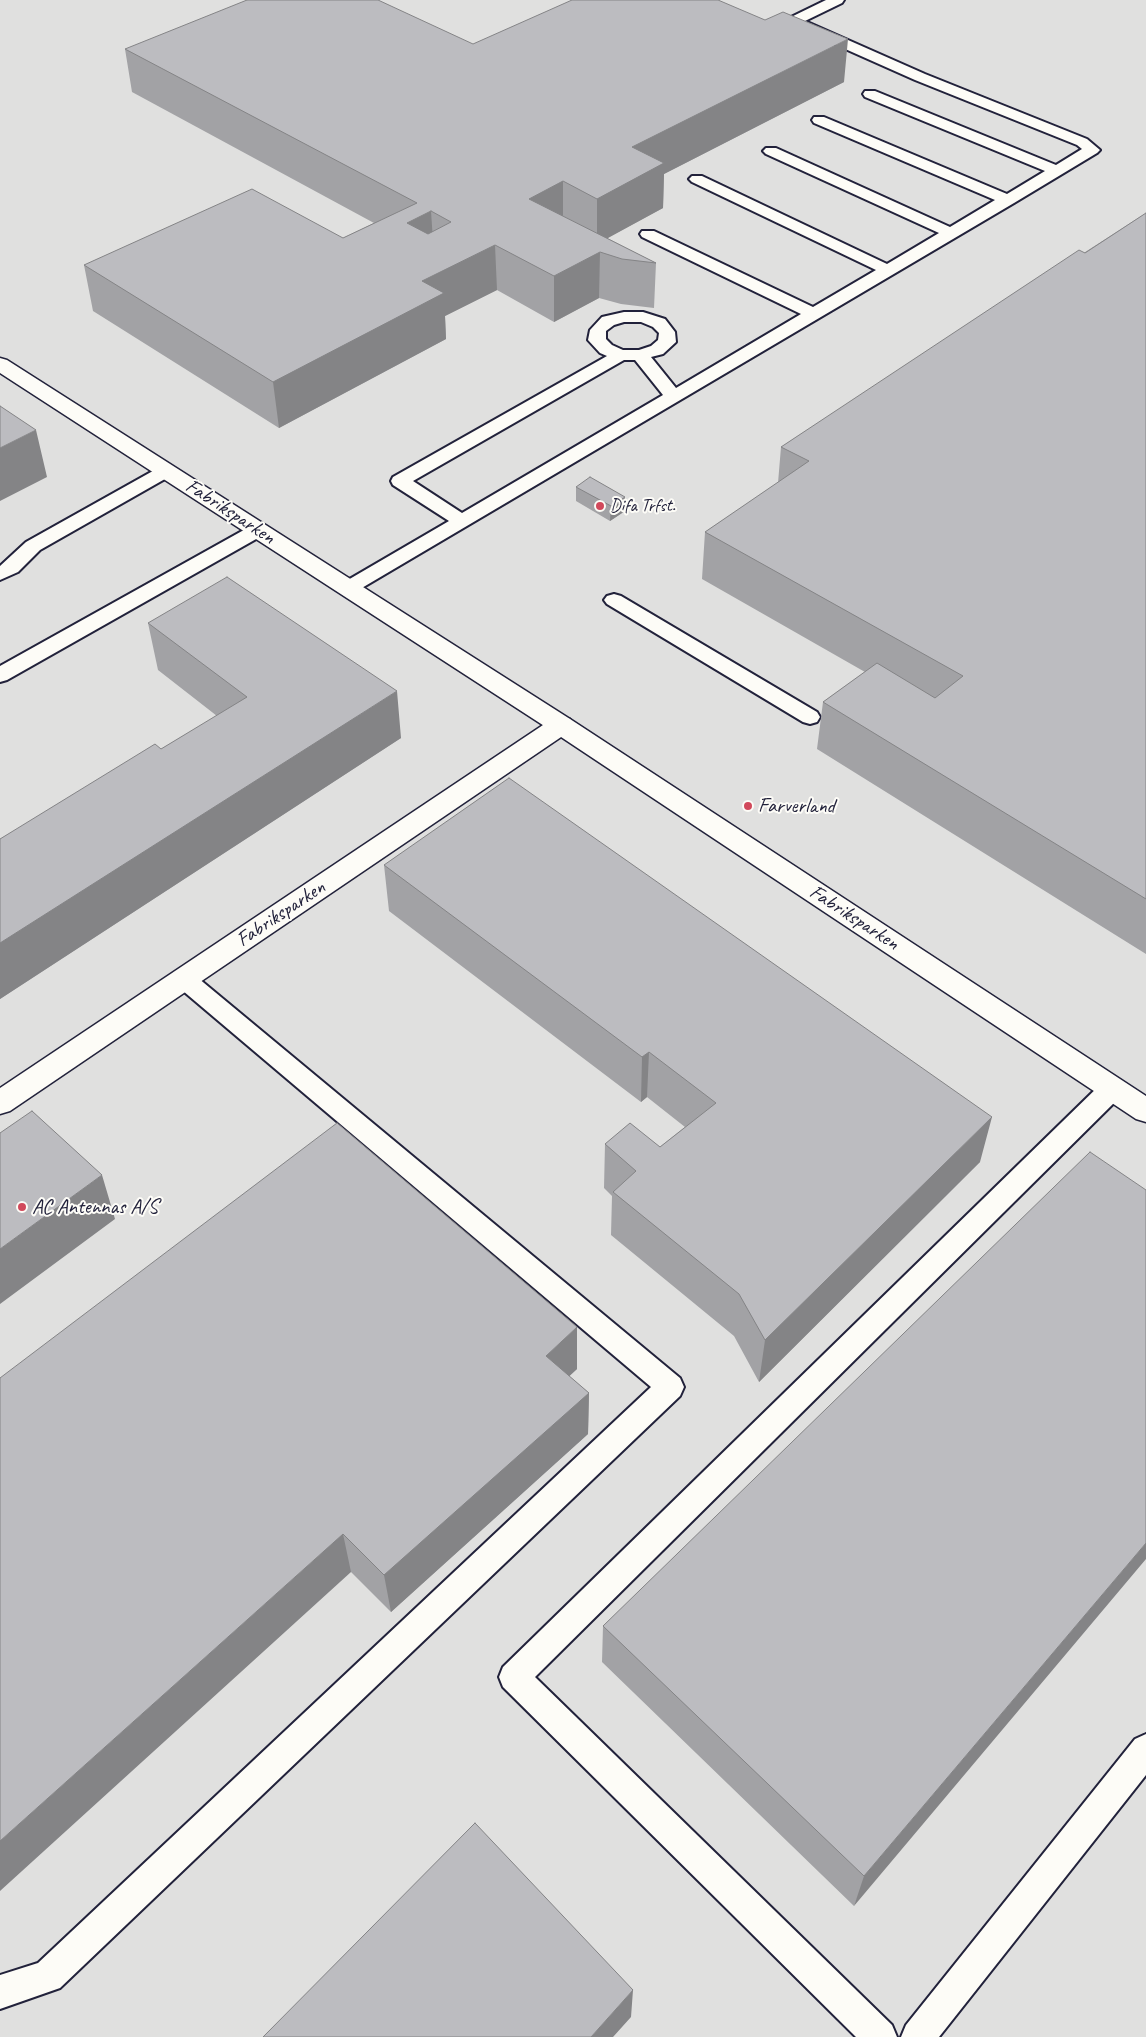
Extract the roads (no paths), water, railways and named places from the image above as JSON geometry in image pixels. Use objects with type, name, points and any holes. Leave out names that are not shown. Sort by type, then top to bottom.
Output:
[{"type":"street","name":"Fabriksparken","points":[[0,364],[562,726],[1146,1111]]},
{"type":"street","name":"Fabriksparken","points":[[0,1103],[562,726]]},
{"type":"lane","points":[[348,588],[1092,150],[1082,142],[920,77],[794,21],[836,0]]},
{"type":"lane","points":[[870,94],[1057,171]]},
{"type":"lane","points":[[819,120],[1008,200]]},
{"type":"lane","points":[[771,151],[951,233]]},
{"type":"lane","points":[[697,178],[888,270]]},
{"type":"lane","points":[[648,234],[814,314]]},
{"type":"lane","points":[[624,317],[643,317],[659,323],[667,332],[667,342],[657,350],[640,355],[622,355],[606,349],[597,340],[598,330],[608,321],[624,317]]},
{"type":"lane","points":[[462,521],[400,481],[622,355]]},
{"type":"lane","points":[[640,355],[674,396]]},
{"type":"lane","points":[[0,574],[11,568],[32,546],[166,471]]},
{"type":"lane","points":[[0,676],[258,530]]},
{"type":"lane","points":[[614,600],[810,717]]},
{"type":"lane","points":[[0,1992],[48,1976],[670,1387],[184,979]]},
{"type":"lane","points":[[880,2037],[514,1677],[1112,1088]]},
{"type":"lane","points":[[918,2037],[1146,1750]]},
{"type":"place","name":"Difa Trfst.","points":[[600,506]]},
{"type":"place","name":"Farverland","points":[[748,806]]},
{"type":"place","name":"AC Antennas A/S","points":[[22,1207]]}]
